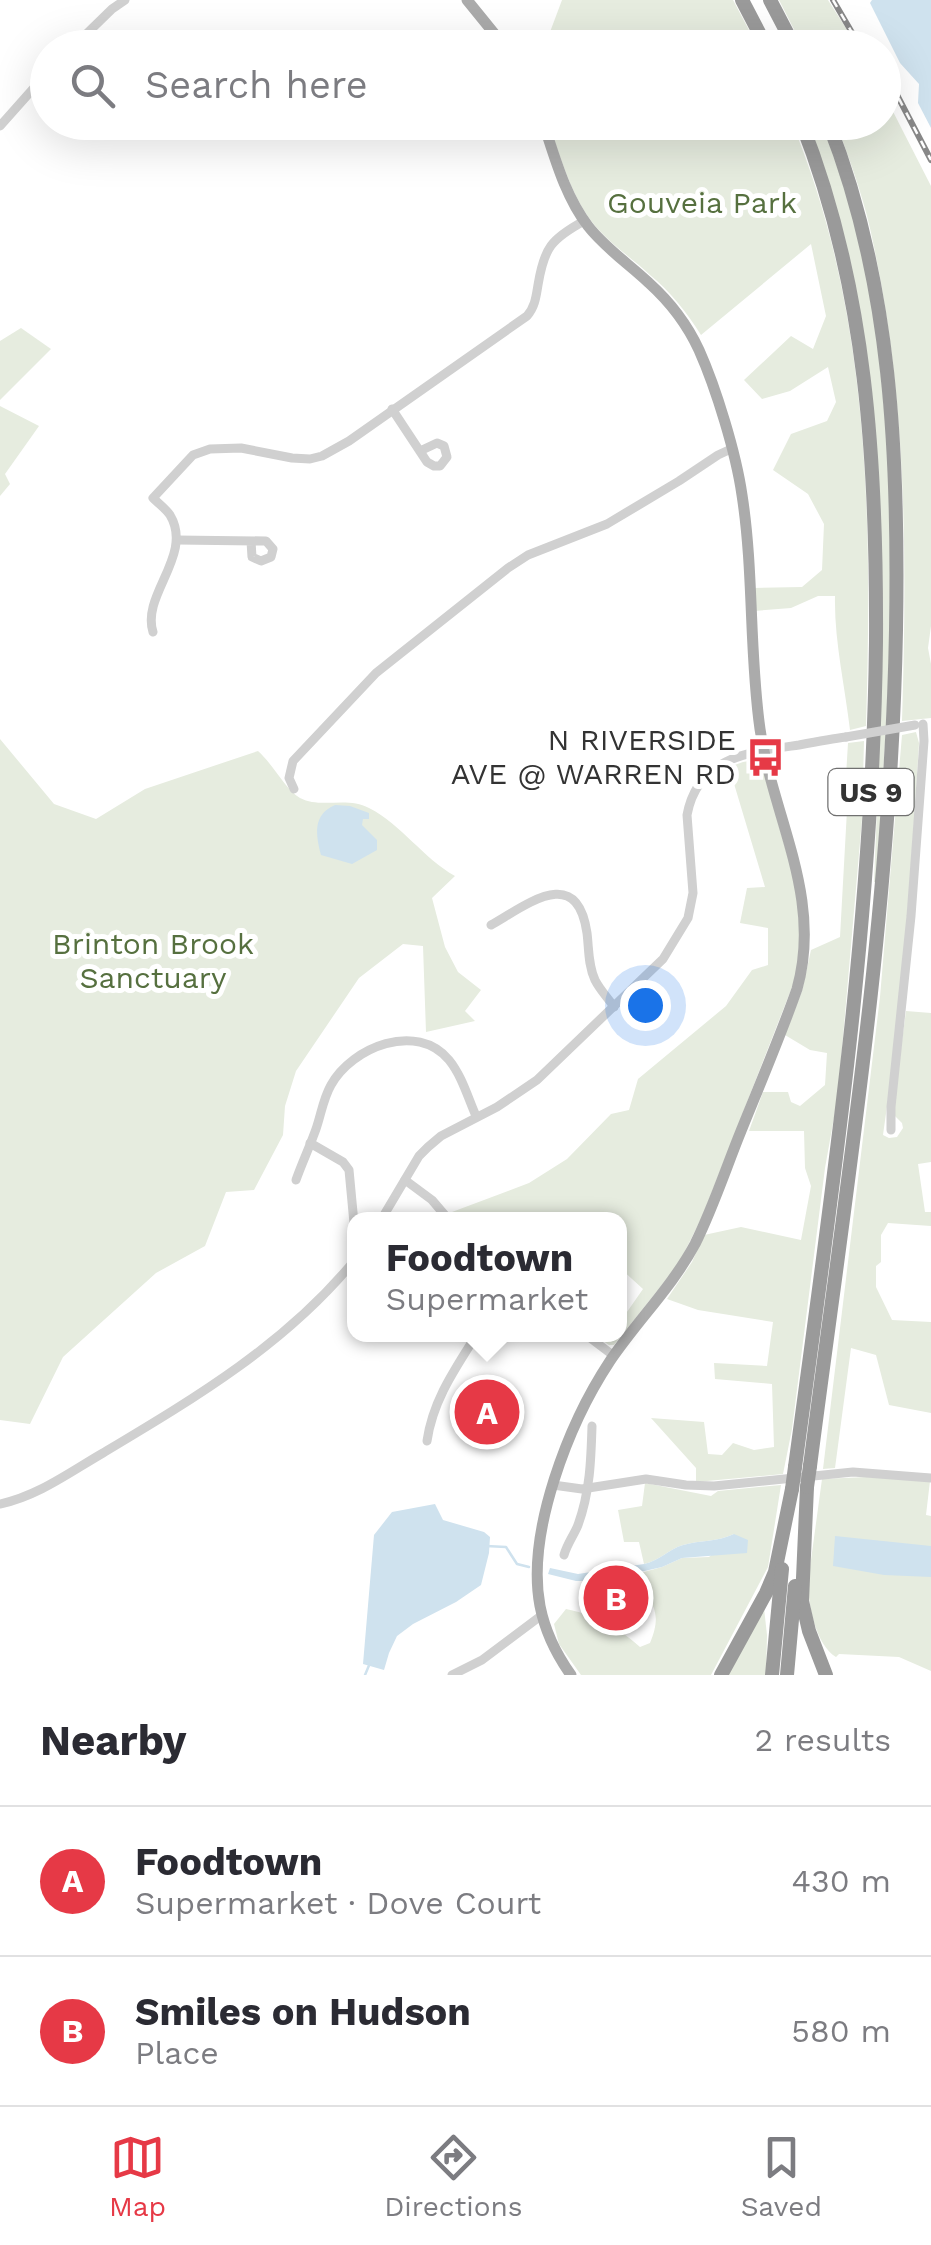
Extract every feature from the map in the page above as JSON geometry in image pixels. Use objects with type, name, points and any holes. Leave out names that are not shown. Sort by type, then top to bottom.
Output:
[{"type":"highway","points":[[742,0],[758,30]]},
{"type":"highway","points":[[770,0],[786,30]]},
{"type":"highway","name":"US 9","points":[[787,1675],[802,1466],[864,912],[876,631],[872,464],[861,352],[840,242],[808,140]]},
{"type":"highway","name":"US 9","points":[[802,1466],[856,1121],[879,917],[896,656],[896,506],[885,356],[863,235],[834,140]]},
{"type":"highway","points":[[721,1675],[775,1572],[800,1488]]},
{"type":"highway","points":[[800,1488],[802,1601],[826,1675]]},
{"type":"highway","name":"US 9","points":[[772,1675],[778,1600],[800,1488]]},
{"type":"main road","points":[[467,0],[491,30]]},
{"type":"main road","points":[[549,140],[565,187],[584,221],[662,296],[680,317],[702,358],[743,502],[764,750],[802,892],[806,945],[800,977],[778,1040],[697,1238],[678,1272],[627,1339]]},
{"type":"main road","points":[[571,1675],[550,1639],[542,1614],[538,1564],[542,1533],[576,1424],[625,1342]]},
{"type":"street","points":[[90,30],[125,0]]},
{"type":"street","points":[[0,126],[30,92]]},
{"type":"street","points":[[153,632],[150,616],[170,567],[176,540],[170,516],[153,498],[193,455],[210,449],[242,448],[310,458],[322,456],[348,441],[527,316],[534,306],[542,261],[550,243],[584,221]]},
{"type":"street","points":[[392,409],[420,451]]},
{"type":"street","points":[[294,789],[288,778],[292,760],[376,673],[413,642],[528,555],[608,524],[731,449]]},
{"type":"street","points":[[176,540],[252,542]]},
{"type":"street","points":[[387,1212],[428,1147],[537,1080],[662,959],[688,918],[693,883],[687,815],[689,803],[709,772],[731,758],[764,750],[923,724],[892,1130]]},
{"type":"street","points":[[491,925],[535,900],[553,894],[570,896],[582,909],[596,983],[614,1007]]},
{"type":"street","points":[[296,1180],[331,1085],[344,1068],[370,1050],[400,1040],[426,1045],[448,1058],[476,1116]]},
{"type":"street","points":[[310,1143],[349,1170],[352,1212]]},
{"type":"street","points":[[405,1180],[442,1212]]},
{"type":"street","points":[[0,1504],[38,1492],[247,1362],[288,1330],[347,1270]]},
{"type":"street","points":[[427,1441],[436,1405],[473,1342]]},
{"type":"street","points":[[596,1342],[614,1356]]},
{"type":"street","points":[[564,1555],[576,1532],[588,1488],[592,1426]]},
{"type":"street","points":[[554,1485],[576,1489],[646,1478],[710,1486],[852,1472],[931,1478]]},
{"type":"street","points":[[452,1675],[490,1654],[542,1614]]},
{"type":"green space","points":[[562,0],[733,0],[749,30],[551,30]]},
{"type":"green space","points":[[779,0],[828,0],[847,30],[794,30]]},
{"type":"green space","points":[[901,127],[931,186],[931,718],[902,721],[904,542],[899,424],[885,306],[858,184],[842,140],[901,140]]},
{"type":"green space","name":"Gouveia Park","points":[[554,140],[798,140],[838,269],[861,420],[868,573],[866,726],[850,730],[835,596],[818,596],[791,608],[754,611],[753,588],[802,587],[822,570],[824,524],[808,494],[773,470],[791,434],[827,421],[836,402],[828,367],[790,391],[762,399],[744,380],[791,336],[813,349],[826,316],[811,244],[701,335],[664,288],[597,228],[568,178]]},
{"type":"green space","points":[[810,140],[829,140],[863,251],[875,313],[890,471],[892,620],[877,882],[879,759],[872,399]]},
{"type":"green space","points":[[21,328],[51,349],[0,400],[0,341]]},
{"type":"green space","points":[[0,406],[39,426],[5,474],[10,484],[0,496]]},
{"type":"green space","points":[[916,732],[919,743],[905,939],[883,1135],[897,1137],[903,1128],[893,1108],[906,1011],[931,1013],[931,1162],[918,1164],[931,1226],[888,1223],[881,1235],[876,1287],[892,1320],[931,1322],[931,1413],[889,1405],[876,1355],[851,1348],[835,1468],[823,1469],[880,997],[902,735]]},
{"type":"green space","name":"Brinton Brook Sanctuary","points":[[0,739],[54,804],[96,819],[145,789],[258,751],[300,798],[369,808],[455,876],[432,898],[445,947],[458,972],[481,990],[465,1011],[475,1021],[426,1032],[423,946],[403,944],[359,978],[296,1071],[285,1106],[283,1135],[254,1190],[226,1192],[205,1246],[156,1273],[63,1357],[30,1424],[0,1420]]},
{"type":"green space","points":[[864,741],[862,819],[838,1095],[783,1474],[696,1482],[696,1468],[651,1418],[704,1422],[708,1454],[722,1455],[733,1443],[754,1450],[774,1447],[772,1384],[715,1379],[714,1363],[767,1366],[773,1322],[698,1310],[667,1299],[692,1262],[704,1235],[741,1227],[801,1240],[811,1186],[805,1168],[804,1131],[749,1131],[763,1092],[788,1092],[791,1102],[800,1106],[825,1085],[827,1053],[810,1050],[785,1035],[802,991],[811,950],[840,937],[848,743]]},
{"type":"green space","points":[[760,759],[792,872],[802,918],[796,977],[702,1217],[682,1257],[627,1329],[627,1312],[643,1289],[627,1274],[627,1212],[452,1212],[529,1183],[567,1159],[611,1114],[629,1110],[638,1079],[726,1006],[752,970],[768,965],[768,928],[740,923],[747,888],[765,887],[729,767]]},
{"type":"green space","points":[[822,1479],[930,1481],[926,1515],[931,1516],[931,1671],[899,1657],[836,1657],[823,1643],[814,1624],[808,1582]]},
{"type":"green space","points":[[645,1483],[711,1496],[718,1491],[781,1485],[768,1567],[711,1675],[581,1675],[559,1644],[554,1624],[566,1609],[606,1622],[640,1647],[650,1643],[656,1622],[653,1606],[629,1576],[682,1558],[709,1557],[734,1534],[683,1545],[644,1564],[639,1542],[624,1542],[618,1510],[642,1506]]},
{"type":"green space","points":[[764,1608],[766,1675],[728,1675]]},
{"type":"water","points":[[931,0],[931,128],[918,103],[919,84],[901,64],[901,30],[884,30],[870,3]]},
{"type":"water","points":[[335,805],[369,813],[369,819],[363,819],[362,825],[377,840],[377,850],[352,864],[321,855],[319,820]]},
{"type":"water","points":[[435,1504],[443,1520],[490,1537],[481,1585],[397,1636],[384,1670],[363,1664],[374,1535],[392,1512]]},
{"type":"water","points":[[734,1534],[748,1540],[747,1553],[682,1558],[662,1567],[601,1581],[576,1581],[548,1574],[550,1568],[578,1574],[644,1564],[683,1545]]},
{"type":"water","points":[[835,1536],[931,1546],[931,1577],[884,1575],[833,1566]]},
{"type":"waterway","points":[[486,1546],[506,1547],[517,1564],[529,1567]]},
{"type":"waterway","points":[[365,1675],[370,1663]]},
{"type":"railway","points":[[833,0],[850,30]]},
{"type":"railway","points":[[901,103],[931,160]]},
{"type":"place","name":"N RIVERSIDE AVE @ WARREN RD","points":[[766,757]]},
{"type":"place","name":"Foodtown","points":[[487,1412]]},
{"type":"place","name":"Smiles on Hudson","points":[[616,1598]]}]
